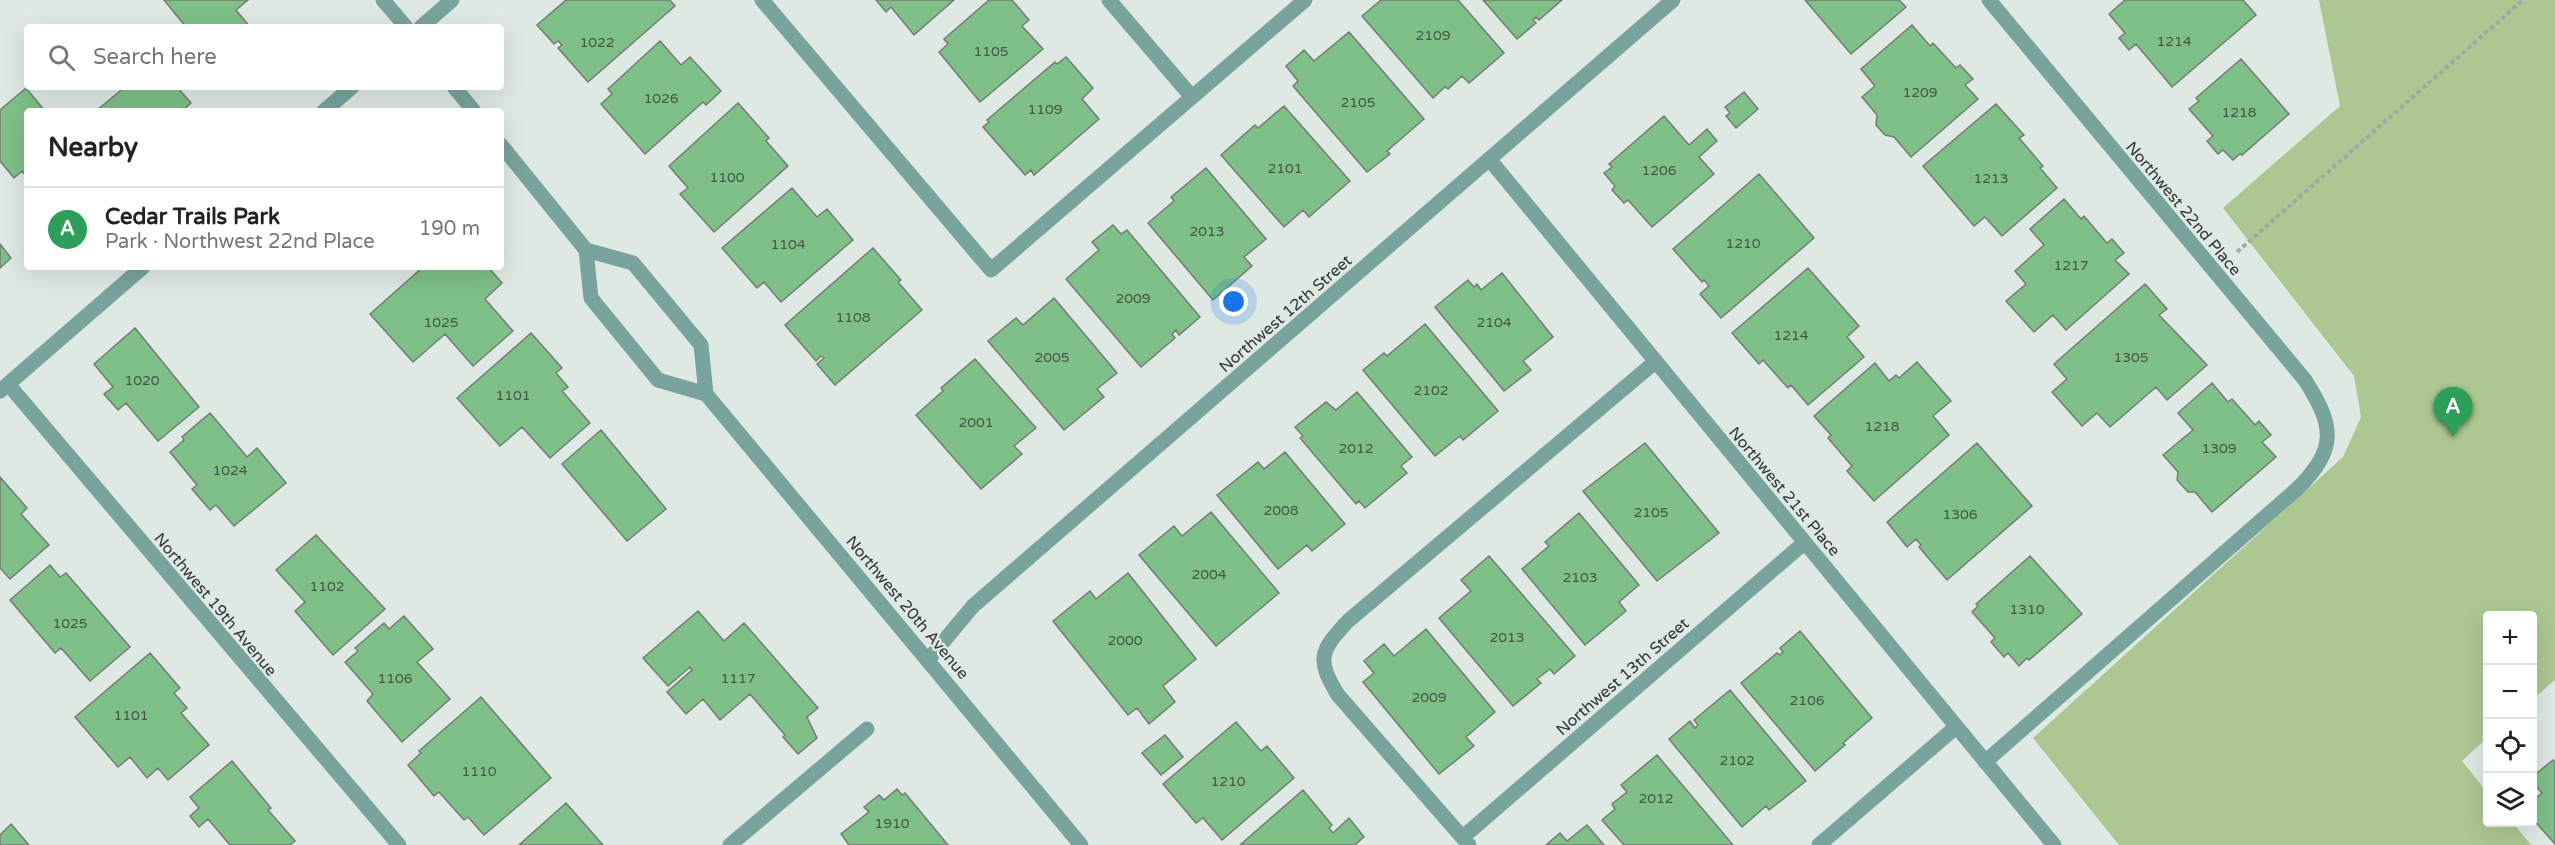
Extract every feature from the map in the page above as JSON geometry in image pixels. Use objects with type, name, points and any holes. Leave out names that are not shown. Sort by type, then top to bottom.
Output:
[{"type":"street","points":[[383,0],[403,24]]},
{"type":"street","points":[[424,24],[452,0]]},
{"type":"street","points":[[762,0],[991,270],[1305,0]]},
{"type":"street","points":[[1109,0],[1192,97]]},
{"type":"street","name":"Northwest 12th Street","points":[[928,660],[973,606],[1673,0]]},
{"type":"street","name":"Northwest 22nd Place","points":[[1985,762],[2297,489],[2320,462],[2329,429],[2316,397],[2305,380],[1989,0]]},
{"type":"street","points":[[328,108],[348,90]]},
{"type":"street","points":[[456,90],[472,108]]},
{"type":"street","points":[[504,149],[586,250],[591,298],[658,380],[706,394],[701,345],[633,263],[586,250]]},
{"type":"street","name":"Northwest 21st Place","points":[[1490,160],[2054,845]]},
{"type":"street","points":[[4,388],[140,270]]},
{"type":"street","points":[[1466,841],[1338,695],[1328,678],[1322,656],[1331,639],[1348,621],[1655,362]]},
{"type":"street","name":"Northwest 19th Avenue","points":[[4,388],[399,845]]},
{"type":"street","name":"Northwest 20th Avenue","points":[[706,394],[1080,845]]},
{"type":"street","name":"Northwest 13th Street","points":[[1466,841],[1804,543]]},
{"type":"street","points":[[1819,845],[1956,727]]},
{"type":"street","points":[[730,845],[867,729]]},
{"type":"path","points":[[2214,272],[2523,0]]},
{"type":"green space","points":[[2319,0],[2555,0],[2555,680],[2537,696],[2537,611],[2483,611],[2483,742],[2462,761],[2483,787],[2483,827],[2516,827],[2531,845],[2119,845],[2033,738],[2343,457],[2361,417],[2354,376],[2223,208],[2340,106]]},
{"type":"building","points":[[164,0],[248,0],[236,10],[248,24],[184,24]]},
{"type":"building","points":[[566,0],[670,0],[675,6],[588,82],[558,48],[562,45],[558,41],[554,44],[537,25]]},
{"type":"building","points":[[876,0],[954,0],[914,35],[891,7],[886,12]]},
{"type":"building","points":[[989,0],[1012,0],[1029,20],[1022,26],[1043,49],[980,102],[939,52],[948,44],[944,39]]},
{"type":"building","points":[[1381,0],[1458,0],[1504,53],[1469,83],[1462,76],[1448,89],[1445,87],[1433,98],[1362,16]]},
{"type":"building","points":[[1483,0],[1562,0],[1539,20],[1536,17],[1533,20],[1536,23],[1517,39]]},
{"type":"building","points":[[1805,0],[1899,0],[1906,7],[1851,54]]},
{"type":"building","points":[[2125,0],[2243,0],[2256,15],[2172,87],[2136,44],[2129,50],[2119,38],[2125,33],[2109,14]]},
{"type":"building","points":[[1912,25],[1930,46],[1933,43],[1956,68],[1960,65],[1973,79],[1965,85],[1978,99],[1911,157],[1894,137],[1885,135],[1876,125],[1877,115],[1862,97],[1875,86],[1861,69]]},
{"type":"building","points":[[1349,32],[1424,119],[1387,151],[1390,154],[1367,172],[1293,86],[1298,81],[1286,66],[1304,50],[1314,61]]},
{"type":"building","points":[[660,41],[681,65],[690,57],[721,91],[706,105],[703,102],[645,154],[601,104],[612,94],[608,89]]},
{"type":"building","points":[[1066,57],[1093,88],[1082,99],[1099,119],[1034,175],[1031,170],[1025,175],[983,127],[989,122],[987,120],[1055,62],[1057,64]]},
{"type":"building","points":[[2241,59],[2289,114],[2242,155],[2240,154],[2233,160],[2223,150],[2218,154],[2207,141],[2213,136],[2189,109],[2199,101],[2196,98]]},
{"type":"building","points":[[24,90],[28,90],[43,108],[24,108],[24,173],[22,171],[14,178],[0,161],[0,110]]},
{"type":"building","points":[[121,90],[180,90],[191,103],[185,108],[100,108]]},
{"type":"building","points":[[1744,92],[1758,109],[1736,128],[1726,116],[1730,113],[1725,107]]},
{"type":"building","points":[[738,103],[769,138],[766,141],[788,166],[714,232],[680,194],[688,188],[669,166]]},
{"type":"building","points":[[1996,104],[2024,135],[2019,138],[2043,166],[2040,168],[2057,188],[2002,236],[1985,217],[1974,226],[1923,166]]},
{"type":"building","points":[[1284,106],[1350,181],[1309,217],[1303,210],[1284,227],[1221,155],[1255,125],[1258,128]]},
{"type":"building","points":[[1664,116],[1689,145],[1707,129],[1717,141],[1699,157],[1714,174],[1652,227],[1628,200],[1624,203],[1612,190],[1615,186],[1604,173],[1612,167],[1609,164]]},
{"type":"building","points":[[1206,168],[1266,239],[1244,257],[1252,266],[1213,300],[1148,223],[1174,201],[1171,197]]},
{"type":"building","points":[[1759,174],[1814,238],[1721,318],[1700,294],[1709,286],[1704,280],[1702,282],[1673,249]]},
{"type":"building","points":[[792,188],[817,217],[827,209],[853,240],[781,302],[764,282],[757,288],[722,248]]},
{"type":"building","points":[[2064,199],[2081,219],[2084,216],[2107,243],[2112,239],[2124,253],[2115,260],[2129,274],[2066,330],[2053,315],[2034,332],[2006,301],[2026,284],[2015,271],[2044,245],[2030,229]]},
{"type":"building","points":[[1113,225],[1121,234],[1127,230],[1200,317],[1179,335],[1176,330],[1172,334],[1175,338],[1141,367],[1066,279],[1099,250],[1092,242]]},
{"type":"building","points":[[0,244],[11,258],[0,268]]},
{"type":"building","points":[[873,248],[901,280],[898,282],[922,310],[835,385],[817,364],[824,358],[821,356],[816,361],[785,325]]},
{"type":"building","points":[[1808,268],[1859,326],[1847,337],[1864,357],[1808,405],[1791,385],[1788,388],[1763,360],[1759,364],[1732,333]]},
{"type":"building","points":[[420,270],[491,270],[502,283],[485,299],[513,331],[473,366],[445,334],[413,362],[370,314]]},
{"type":"building","points":[[1502,273],[1553,337],[1523,361],[1531,370],[1504,391],[1435,307],[1468,280],[1474,287],[1477,284],[1481,290]]},
{"type":"building","points":[[2145,284],[2167,309],[2159,315],[2207,365],[2167,400],[2156,387],[2110,427],[2097,413],[2082,426],[2052,392],[2067,379],[2054,364]]},
{"type":"building","points":[[1054,298],[1117,373],[1097,389],[1104,397],[1064,430],[988,341],[1016,318],[1023,325]]},
{"type":"building","points":[[1425,324],[1498,411],[1463,440],[1460,436],[1435,456],[1363,370],[1384,353],[1387,356]]},
{"type":"building","points":[[135,328],[199,407],[158,441],[126,403],[118,410],[104,394],[113,387],[94,364]]},
{"type":"building","points":[[531,333],[562,368],[556,373],[568,387],[562,391],[590,423],[550,458],[522,427],[500,446],[457,398]]},
{"type":"building","points":[[975,359],[1036,428],[1014,446],[1022,454],[981,489],[916,415],[943,391],[941,388]]},
{"type":"building","points":[[1917,362],[1951,401],[1933,416],[1949,435],[1874,501],[1847,471],[1852,466],[1828,438],[1831,435],[1814,416],[1875,363],[1889,381],[1896,375],[1899,378]]},
{"type":"building","points":[[2212,383],[2228,402],[2232,399],[2255,425],[2259,421],[2271,435],[2262,442],[2276,457],[2212,512],[2195,492],[2188,492],[2177,480],[2178,472],[2163,455],[2193,430],[2178,413]]},
{"type":"building","points":[[1357,392],[1412,457],[1401,466],[1407,473],[1365,508],[1359,501],[1356,504],[1300,438],[1303,436],[1295,427],[1326,402],[1336,410]]},
{"type":"building","points":[[210,413],[247,457],[257,448],[286,483],[234,526],[216,505],[210,510],[192,489],[197,485],[170,452],[184,440],[182,437]]},
{"type":"building","points":[[601,430],[666,509],[627,541],[562,464]]},
{"type":"building","points":[[1645,443],[1719,533],[1657,581],[1583,491]]},
{"type":"building","points":[[1977,443],[2032,506],[1947,580],[1919,547],[1921,545],[1916,539],[1907,547],[1887,522]]},
{"type":"building","points":[[1285,452],[1345,524],[1312,551],[1307,545],[1278,569],[1217,495],[1258,462],[1264,469]]},
{"type":"building","points":[[0,477],[27,508],[21,514],[49,545],[10,579],[0,568]]},
{"type":"building","points":[[1211,512],[1279,593],[1216,646],[1139,555],[1174,526],[1182,536]]},
{"type":"building","points":[[1579,513],[1639,585],[1619,602],[1626,611],[1585,645],[1522,569],[1549,546],[1545,542]]},
{"type":"building","points":[[316,535],[385,609],[333,655],[295,611],[305,602],[276,570]]},
{"type":"building","points":[[1489,556],[1575,656],[1554,674],[1550,669],[1537,679],[1541,683],[1513,706],[1439,618],[1471,591],[1461,580]]},
{"type":"building","points":[[2030,556],[2082,614],[2019,666],[2008,653],[2004,657],[1991,642],[1995,638],[1972,612],[1978,606],[1976,604]]},
{"type":"building","points":[[50,565],[60,577],[66,573],[130,647],[90,681],[61,648],[55,653],[10,600]]},
{"type":"building","points":[[1128,573],[1196,659],[1163,686],[1175,702],[1149,724],[1137,708],[1128,715],[1053,621],[1090,591],[1096,599]]},
{"type":"building","points":[[698,611],[724,641],[744,623],[818,708],[807,717],[817,738],[798,754],[750,694],[720,720],[703,699],[686,714],[667,692],[692,670],[690,667],[668,686],[643,658]]},
{"type":"building","points":[[404,616],[433,649],[417,662],[450,699],[402,742],[367,701],[373,694],[345,662],[358,651],[355,648],[384,623],[389,629]]},
{"type":"building","points":[[1426,629],[1495,712],[1466,737],[1474,746],[1439,774],[1363,682],[1374,673],[1364,661],[1384,644],[1394,656]]},
{"type":"building","points":[[1800,631],[1872,718],[1815,771],[1741,683],[1777,653],[1780,655],[1783,652],[1780,648]]},
{"type":"building","points":[[150,653],[180,688],[174,693],[187,708],[181,713],[209,745],[168,780],[158,768],[147,778],[130,757],[118,767],[75,717]]},
{"type":"building","points":[[1730,690],[1806,781],[1769,810],[1766,806],[1742,827],[1669,739],[1690,721],[1695,728],[1698,725],[1694,720]]},
{"type":"building","points":[[481,697],[551,778],[484,835],[468,817],[464,820],[439,792],[434,796],[408,765],[421,753],[419,751]]},
{"type":"building","points":[[1236,722],[1261,751],[1267,746],[1294,778],[1222,840],[1203,818],[1196,823],[1163,784]]},
{"type":"building","points":[[1165,735],[1183,757],[1161,775],[1142,753]]},
{"type":"building","points":[[1657,755],[1733,845],[1624,845],[1602,820],[1615,809],[1612,804],[1627,792],[1621,785]]},
{"type":"building","points":[[2553,760],[2555,762],[2555,844],[2537,824],[2537,797],[2542,793],[2537,788],[2537,773]]},
{"type":"building","points":[[232,761],[271,808],[268,810],[295,841],[290,845],[230,845],[208,819],[199,827],[190,816],[199,808],[190,797]]},
{"type":"building","points":[[897,789],[902,795],[905,793],[948,845],[849,845],[841,834],[869,812],[864,807],[879,795],[884,800]]},
{"type":"building","points":[[1303,790],[1332,825],[1329,828],[1333,833],[1349,818],[1364,837],[1355,845],[1240,845]]},
{"type":"building","points":[[566,803],[603,845],[519,845]]},
{"type":"building","points":[[11,824],[29,845],[0,845],[0,835]]},
{"type":"building","points":[[1587,825],[1604,845],[1546,845],[1560,833],[1567,841]]},
{"type":"place","name":"Cedar Trails Park","points":[[2453,437]]}]
